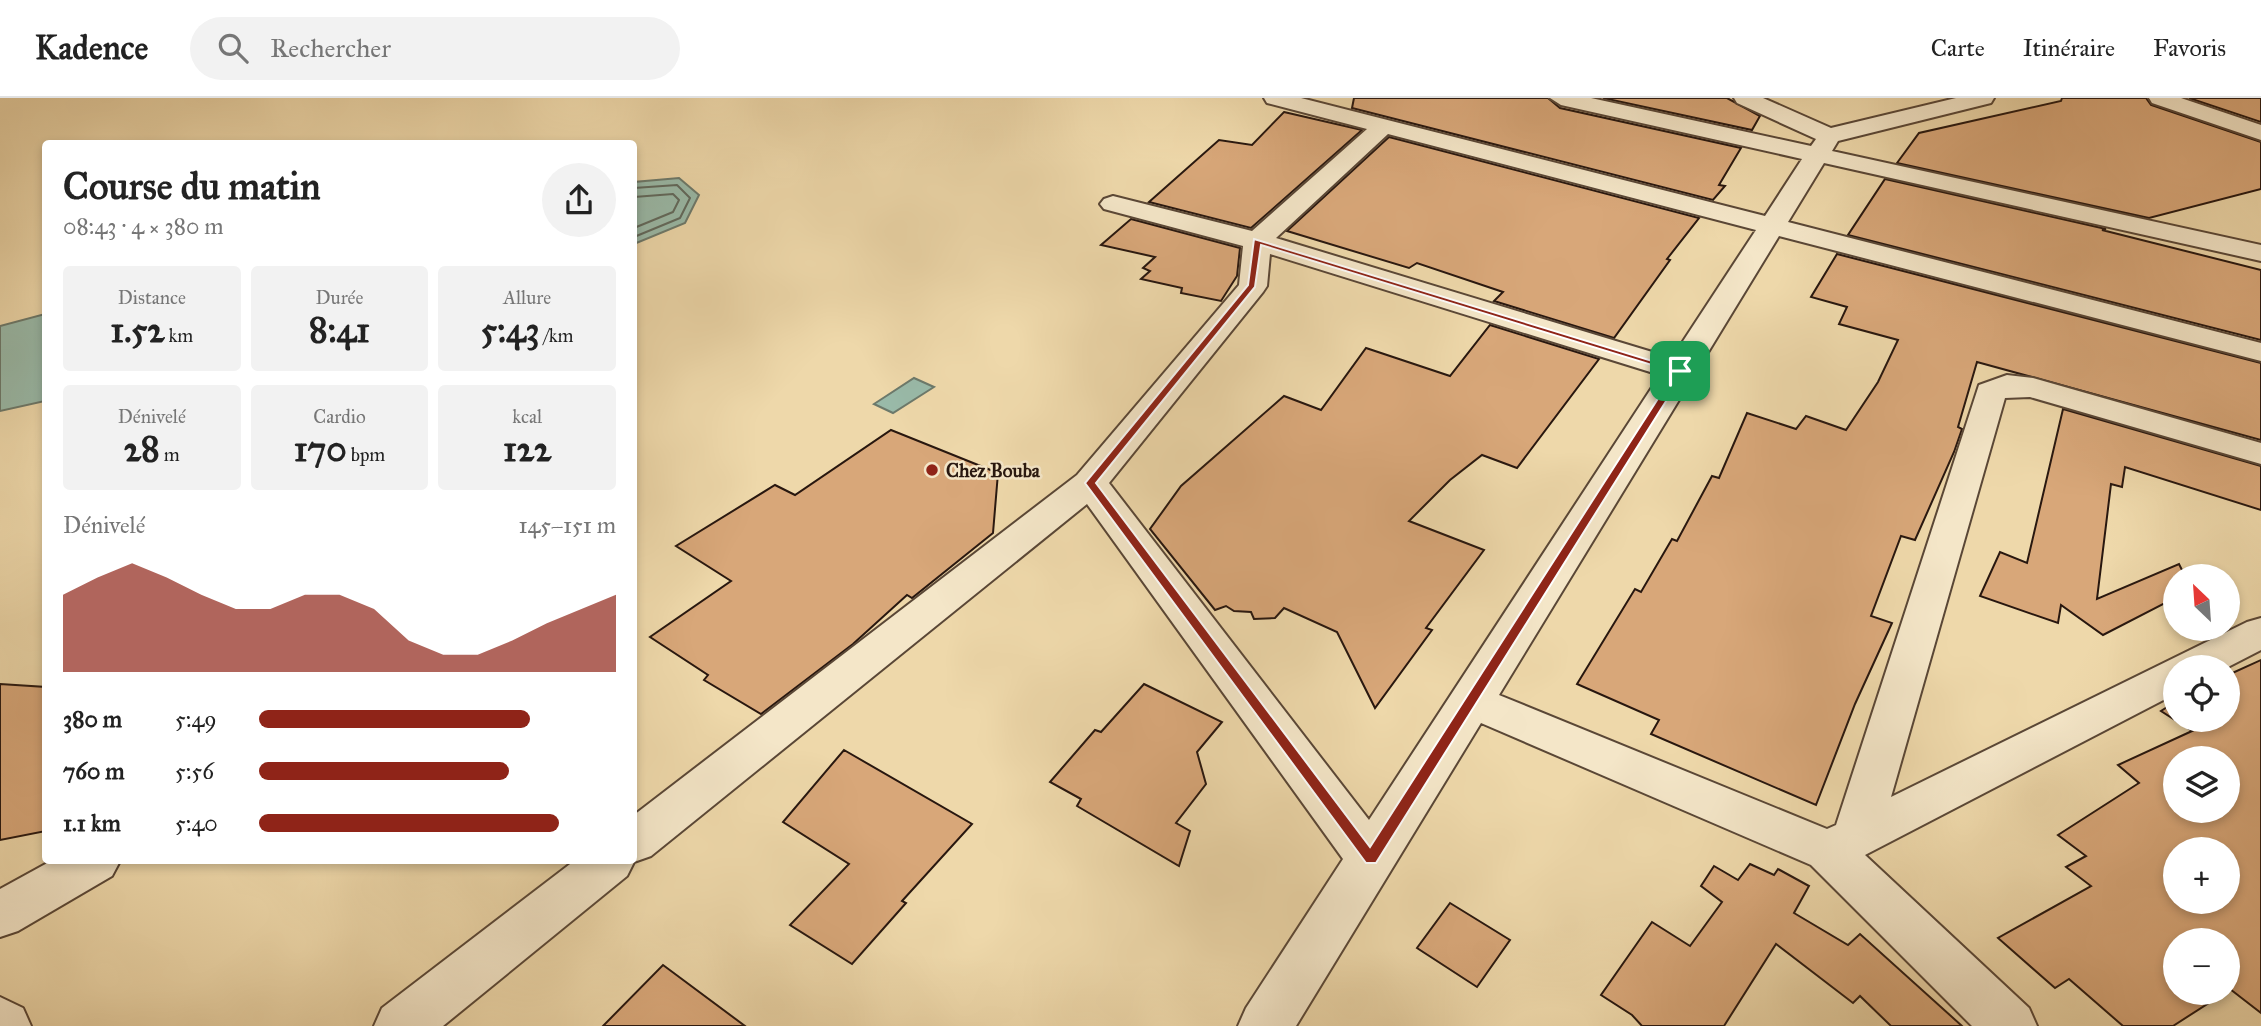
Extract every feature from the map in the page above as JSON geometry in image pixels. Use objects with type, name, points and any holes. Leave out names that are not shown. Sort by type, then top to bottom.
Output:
[{"type":"street","points":[[1275,98],[2261,352]]},
{"type":"street","points":[[1561,98],[1823,146],[2261,253]]},
{"type":"street","points":[[1745,98],[1823,146]]},
{"type":"street","points":[[1265,1026],[1823,146],[1949,101],[1983,98]]},
{"type":"street","points":[[2160,98],[2261,133]]},
{"type":"street","points":[[637,840],[1090,483],[1252,286],[1257,241],[1383,126]]},
{"type":"street","points":[[1113,204],[1257,241],[1680,371]]},
{"type":"street","points":[[1842,844],[1990,392],[2007,385],[2034,388],[2261,454]]},
{"type":"street","points":[[1090,483],[1371,859]]},
{"type":"street","points":[[2216,655],[2261,632]]},
{"type":"street","points":[[1842,844],[2163,681]]},
{"type":"street","points":[[1472,701],[1842,844],[2010,1026]]},
{"type":"street","points":[[0,915],[90,864]]},
{"type":"street","points":[[401,1026],[606,864]]},
{"type":"street","points":[[0,1023],[4,1026]]},
{"type":"water","points":[[679,178],[699,195],[685,223],[637,243],[637,182]]},
{"type":"water","points":[[42,315],[42,402],[0,411],[0,326]]},
{"type":"water","points":[[914,378],[934,387],[893,413],[874,404]]},
{"type":"building","points":[[1354,98],[1548,98],[1560,108],[1741,148],[1719,185],[1725,186],[1713,200],[1352,108]]},
{"type":"building","points":[[1603,98],[1727,98],[1760,116],[1752,130]]},
{"type":"building","points":[[2062,98],[2146,98],[2151,105],[2261,142],[2261,189],[2149,218],[1897,163],[1919,133],[2061,101]]},
{"type":"building","points":[[2189,98],[2261,98],[2261,122]]},
{"type":"building","points":[[1284,112],[1362,130],[1251,228],[1149,202],[1219,140],[1252,145]]},
{"type":"building","points":[[1389,137],[1699,218],[1667,259],[1670,260],[1614,338],[1494,301],[1503,292],[1417,263],[1409,268],[1287,231]]},
{"type":"building","points":[[1885,179],[2106,229],[2102,230],[2261,270],[2261,340],[1848,235]]},
{"type":"building","points":[[1131,219],[1240,248],[1237,276],[1221,301],[1181,293],[1182,288],[1141,279],[1150,271],[1143,268],[1155,257],[1101,245]]},
{"type":"building","points":[[1837,254],[2261,363],[2261,440],[1977,362],[1958,427],[1962,429],[1954,452],[1915,540],[1901,536],[1871,616],[1892,623],[1855,704],[1816,805],[1651,734],[1659,720],[1577,684],[1635,589],[1641,592],[1672,539],[1677,541],[1712,476],[1719,478],[1747,413],[1796,429],[1806,416],[1846,430],[1878,382],[1898,340],[1839,324],[1847,307],[1811,297]]},
{"type":"building","points":[[1490,325],[1599,359],[1517,468],[1482,455],[1450,480],[1409,521],[1484,550],[1426,628],[1432,630],[1375,708],[1337,632],[1284,608],[1275,618],[1254,619],[1251,612],[1234,611],[1226,606],[1215,610],[1150,529],[1181,486],[1284,396],[1321,410],[1366,348],[1450,376]]},
{"type":"building","points":[[2063,409],[2261,466],[2261,510],[2125,467],[2122,487],[2111,484],[2097,599],[2163,571],[2163,604],[2103,635],[2061,605],[2058,623],[1980,596],[2000,552],[2027,563]]},
{"type":"building","points":[[891,430],[998,473],[993,533],[912,598],[907,595],[853,644],[761,714],[704,680],[708,675],[650,637],[731,581],[676,546],[775,485],[795,495]]},
{"type":"building","points":[[2261,660],[2261,1013],[2240,997],[2240,928],[2163,928],[2163,1005],[2206,1005],[2173,1026],[2123,1026],[2069,979],[2055,988],[1998,938],[2091,886],[2066,867],[2086,856],[2058,835],[2139,783],[2118,765],[2190,732],[2240,732],[2240,670]]},
{"type":"building","points":[[0,684],[42,687],[42,832],[0,840]]},
{"type":"building","points":[[1144,684],[1222,722],[1197,752],[1206,784],[1176,823],[1190,831],[1179,866],[1077,806],[1081,799],[1050,782],[1095,730],[1101,732]]},
{"type":"building","points":[[844,750],[972,824],[902,901],[906,903],[852,964],[790,925],[849,864],[783,822]]},
{"type":"building","points":[[1750,864],[1774,875],[1778,869],[1809,886],[1794,913],[1848,945],[1860,934],[1962,1026],[1891,1026],[1860,996],[1853,1003],[1776,944],[1724,1026],[1642,1026],[1632,1015],[1601,995],[1652,922],[1690,946],[1722,902],[1701,886],[1714,866],[1738,880]]},
{"type":"building","points":[[1450,903],[1510,940],[1477,987],[1417,948]]},
{"type":"building","points":[[663,965],[745,1026],[603,1026]]},
{"type":"place","name":"Chez Bouba","points":[[932,470]]},
{"type":"route","points":[[1257,241],[1680,371],[1371,859],[1090,483],[1252,286],[1257,241]]}]
